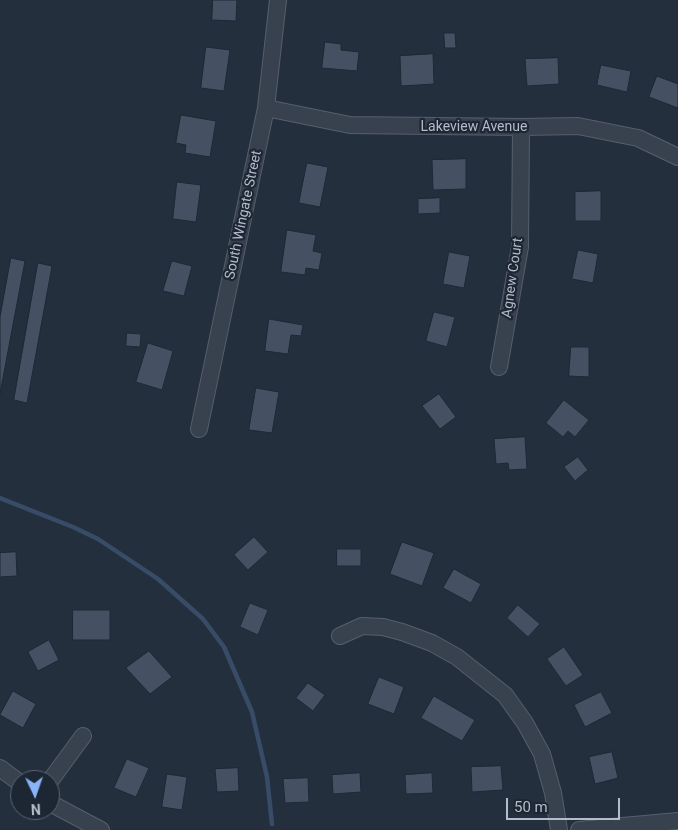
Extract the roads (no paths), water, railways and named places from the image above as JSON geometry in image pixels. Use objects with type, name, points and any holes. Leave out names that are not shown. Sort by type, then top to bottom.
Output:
[{"type":"street","name":"South Wingate Street","points":[[199,429],[266,108],[278,0]]},
{"type":"street","name":"Lakeview Avenue","points":[[266,108],[350,125],[578,126],[638,138],[678,157]]},
{"type":"street","name":"Agnew Court","points":[[499,367],[520,247],[520,127]]},
{"type":"street","points":[[340,636],[362,626],[383,627],[402,632],[432,643],[457,656],[504,695],[525,723],[542,754],[553,793],[559,830]]},
{"type":"street","points":[[58,770],[83,736]]},
{"type":"street","points":[[60,807],[101,830]]},
{"type":"street","points":[[579,830],[678,821]]},
{"type":"waterway","points":[[0,498],[98,539],[158,579],[203,619],[224,647],[252,712],[267,777],[272,824]]}]
